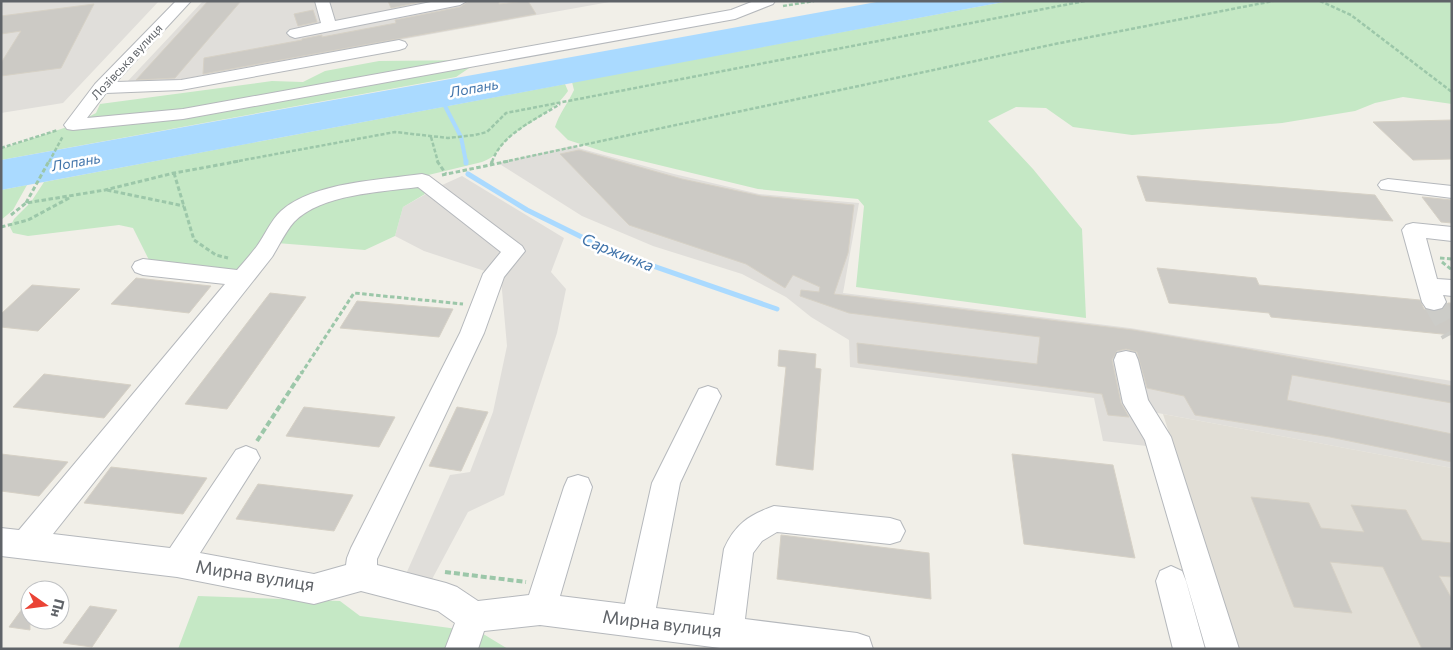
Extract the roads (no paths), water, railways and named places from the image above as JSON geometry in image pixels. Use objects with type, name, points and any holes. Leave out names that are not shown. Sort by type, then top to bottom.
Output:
[{"type":"street","name":"Лозівська вулиця","points":[[184,1],[101,88],[68,130],[183,114],[735,14],[768,1]]},
{"type":"street","points":[[322,1],[329,26]]},
{"type":"street","points":[[295,33],[329,26],[388,8],[460,1]]},
{"type":"street","points":[[101,88],[181,85],[399,44]]},
{"type":"street","points":[[14,544],[248,272],[288,216],[318,199],[339,193],[422,180],[514,251],[494,274],[472,333],[362,558],[361,576]]},
{"type":"street","points":[[1388,185],[1452,192]]},
{"type":"street","points":[[1438,292],[1413,230],[1452,234]]},
{"type":"street","points":[[143,267],[248,272]]},
{"type":"street","points":[[1126,360],[1136,403],[1158,437],[1223,649]]},
{"type":"street","points":[[637,621],[666,483],[708,396]]},
{"type":"street","points":[[177,563],[246,458]]},
{"type":"street","points":[[540,609],[578,487]]},
{"type":"street","points":[[727,632],[739,549],[752,531],[774,519],[890,532]]},
{"type":"street","name":"Мирна вулиця","points":[[14,544],[177,563],[314,589],[361,576],[446,598],[474,617],[540,609],[843,648]]},
{"type":"street","points":[[1171,581],[1189,649]]},
{"type":"street","points":[[461,649],[474,617]]},
{"type":"water","name":"Лопань","points":[[882,1],[1009,1],[1,190],[1,160]]},
{"type":"waterway","name":"Саржинка","points":[[445,106],[461,137],[466,162]]},
{"type":"waterway","name":"Саржинка","points":[[468,174],[527,210],[610,251],[777,309]]},
{"type":"tunnel","points":[[1434,302],[1452,334]]}]
